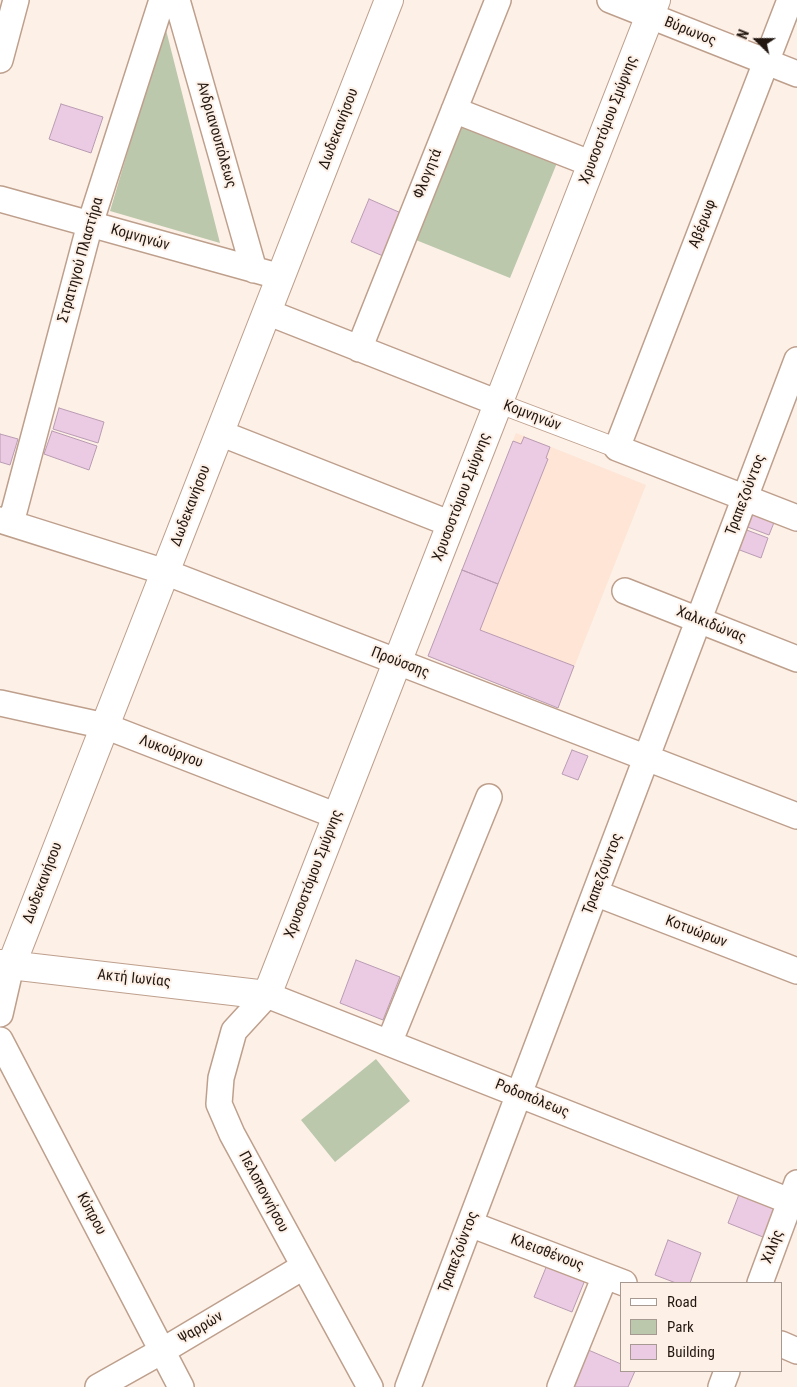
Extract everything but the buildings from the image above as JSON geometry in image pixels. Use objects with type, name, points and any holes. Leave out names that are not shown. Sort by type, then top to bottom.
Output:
[{"type":"street","points":[[0,60],[16,0]]},
{"type":"street","name":"Στρατηγού Πλαστήρα","points":[[6,521],[90,224],[162,0]]},
{"type":"street","name":"Ανδριανουπόλεως","points":[[177,0],[254,270]]},
{"type":"street","name":"Δωδεκανήσου","points":[[0,1014],[5,965],[105,726],[389,0]]},
{"type":"street","name":"Φλογητά","points":[[359,349],[498,0]]},
{"type":"street","name":"Βύρωνος","points":[[610,0],[653,8],[765,62],[797,74]]},
{"type":"street","name":"Αβέρωφ","points":[[617,448],[790,0]]},
{"type":"street","name":"Χρυσοστόμου Σμύρνης","points":[[267,994],[653,8]]},
{"type":"street","points":[[454,110],[592,164]]},
{"type":"street","name":"Κομνηνών","points":[[0,199],[281,277]]},
{"type":"street","name":"Κομνηνών","points":[[267,312],[797,518]]},
{"type":"street","name":"Τραπεζούντος","points":[[408,1387],[797,360]]},
{"type":"street","points":[[220,433],[451,524]]},
{"type":"street","name":"Προύσσης","points":[[6,521],[165,572],[797,816]]},
{"type":"street","name":"Χαλκιδώνας","points":[[625,591],[797,659]]},
{"type":"street","name":"Λυκούργου","points":[[0,703],[105,726],[337,816]]},
{"type":"street","points":[[389,1043],[489,797]]},
{"type":"street","name":"Κοτυώρων","points":[[595,893],[797,971]]},
{"type":"street","name":"Ακτή Ιωνίας","points":[[5,965],[267,994]]},
{"type":"street","name":"Ροδοπόλεως","points":[[267,994],[520,1094],[795,1196]]},
{"type":"street","name":"Πελοποννήσου","points":[[267,994],[234,1031],[221,1078],[219,1104],[232,1134],[370,1387]]},
{"type":"street","name":"Κύπρου","points":[[0,1040],[181,1387]]},
{"type":"street","name":"Χιλής","points":[[760,1282],[795,1196]]},
{"type":"street","name":"Κλεισθένους","points":[[470,1224],[614,1280]]},
{"type":"street","name":"Ψαρρών","points":[[98,1387],[303,1267]]},
{"type":"street","points":[[560,1387],[614,1280]]},
{"type":"street","points":[[782,1344],[797,1351]]},
{"type":"street","points":[[721,1387],[727,1372]]},
{"type":"shaded area","points":[[516,433],[646,485],[558,708],[428,656]]},
{"type":"green space","points":[[165,26],[220,243],[110,211]]},
{"type":"green space","points":[[460,118],[559,158],[510,278],[411,238]]},
{"type":"green space","points":[[376,1059],[410,1101],[335,1162],[301,1120]]}]
